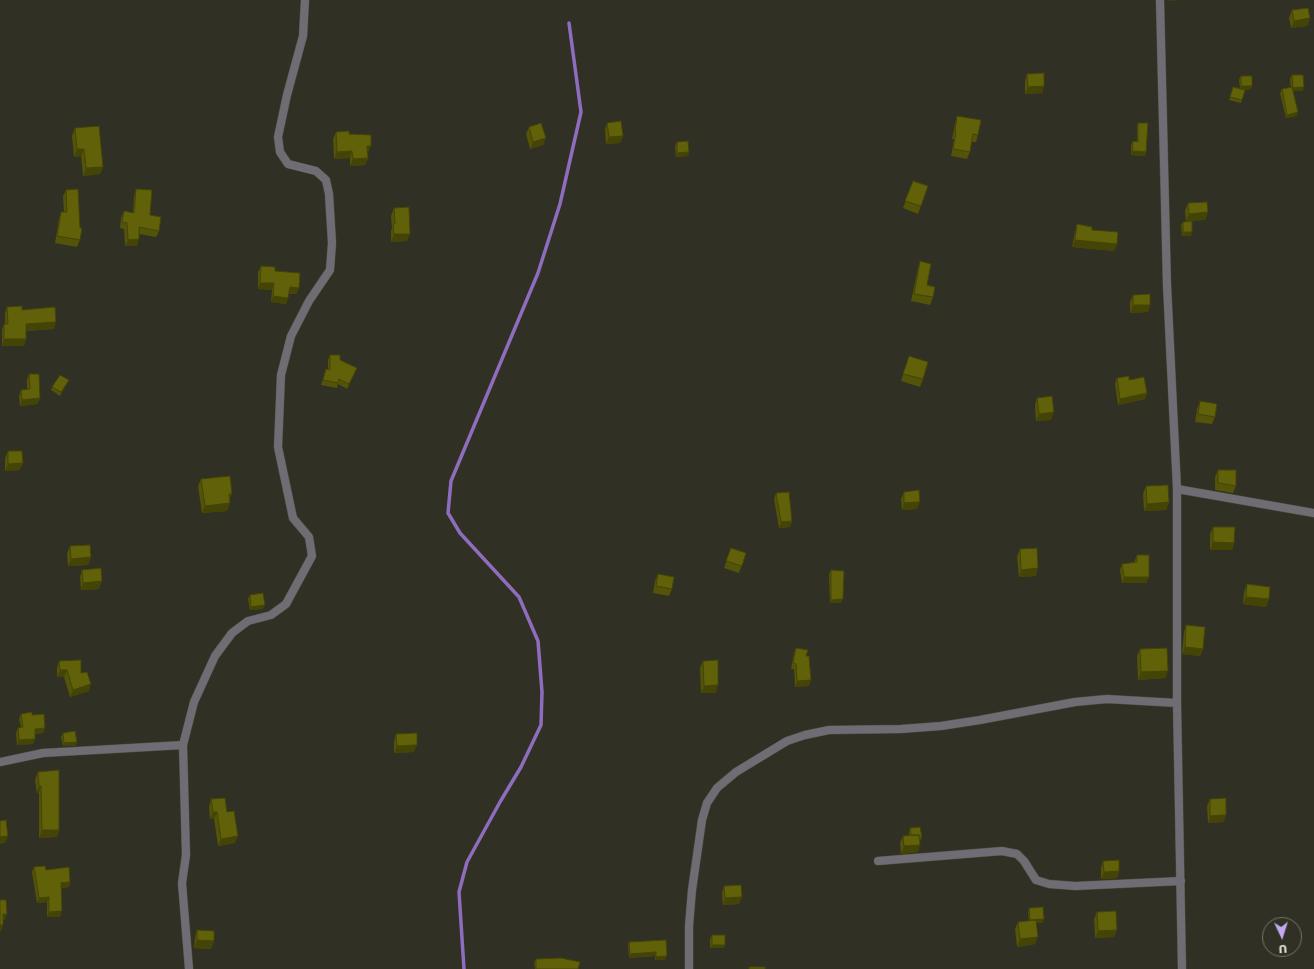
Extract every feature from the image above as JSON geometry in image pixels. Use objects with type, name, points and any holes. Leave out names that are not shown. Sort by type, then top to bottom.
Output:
[{"type":"street","points":[[189,969],[182,883],[186,855],[183,745],[194,702],[215,656],[232,633],[248,621],[271,615],[286,604],[312,556],[309,537],[293,518],[278,447],[281,375],[291,336],[309,301],[330,270],[331,250],[329,194],[326,180],[316,171],[288,164],[280,152],[278,137],[287,95],[303,36],[305,0]]},
{"type":"street","points":[[1160,0],[1166,277],[1177,490],[1177,703],[1182,969]]},
{"type":"street","points":[[1177,490],[1314,513]]},
{"type":"street","points":[[689,969],[689,926],[692,896],[702,820],[707,803],[717,788],[736,772],[787,742],[805,735],[829,730],[901,729],[941,726],[1075,702],[1107,699],[1177,703]]},
{"type":"street","points":[[0,762],[43,752],[183,745]]},
{"type":"street","points":[[878,862],[1002,851],[1017,854],[1024,861],[1036,880],[1048,884],[1075,886],[1181,881]]},
{"type":"building","points":[[1308,8],[1310,18],[1294,21],[1292,10]]},
{"type":"building","points":[[1044,73],[1044,86],[1028,87],[1027,74]]},
{"type":"building","points":[[1292,75],[1303,75],[1304,87],[1293,88]]},
{"type":"building","points":[[1241,76],[1252,76],[1252,86],[1241,86]]},
{"type":"building","points":[[1233,87],[1245,90],[1242,100],[1230,97]]},
{"type":"building","points":[[1292,87],[1298,112],[1287,115],[1282,89]]},
{"type":"building","points":[[957,116],[981,120],[978,135],[973,134],[970,152],[953,149]]},
{"type":"building","points":[[621,121],[623,136],[609,137],[607,123]]},
{"type":"building","points":[[541,123],[546,138],[533,142],[529,127]]},
{"type":"building","points":[[1138,123],[1148,123],[1146,152],[1132,151],[1133,141],[1138,142]]},
{"type":"building","points":[[99,126],[103,167],[86,168],[84,149],[77,149],[75,128]]},
{"type":"building","points":[[349,131],[349,134],[371,135],[371,146],[367,146],[368,158],[353,159],[352,151],[337,152],[336,132]]},
{"type":"building","points":[[688,141],[689,152],[677,153],[677,142]]},
{"type":"building","points":[[913,181],[928,186],[921,206],[905,201]]},
{"type":"building","points":[[78,189],[80,228],[82,228],[80,240],[57,236],[61,212],[67,212],[66,190]]},
{"type":"building","points":[[136,189],[152,190],[150,215],[161,217],[159,231],[139,227],[139,239],[128,240],[127,223],[122,222],[124,211],[134,213]]},
{"type":"building","points":[[1207,202],[1208,212],[1189,214],[1188,203]]},
{"type":"building","points":[[409,207],[410,234],[394,234],[394,208]]},
{"type":"building","points":[[1192,221],[1192,232],[1183,232],[1183,222]]},
{"type":"building","points":[[1077,224],[1092,227],[1092,230],[1118,232],[1117,244],[1075,240]]},
{"type":"building","points":[[920,261],[931,264],[927,285],[935,287],[933,297],[914,294]]},
{"type":"building","points":[[261,266],[275,267],[275,271],[300,273],[299,288],[290,287],[288,298],[273,296],[274,283],[260,283]]},
{"type":"building","points":[[1150,294],[1150,305],[1133,305],[1133,295]]},
{"type":"building","points":[[22,306],[22,310],[55,307],[56,322],[26,324],[26,339],[4,339],[4,324],[8,324],[7,307]]},
{"type":"building","points":[[330,355],[340,355],[340,360],[357,368],[349,384],[339,379],[338,383],[323,380],[326,369],[330,370]]},
{"type":"building","points":[[909,356],[928,362],[923,379],[903,374]]},
{"type":"building","points":[[29,374],[39,374],[40,398],[22,400],[21,390],[30,389]]},
{"type":"building","points":[[60,375],[69,380],[61,392],[52,387]]},
{"type":"building","points":[[1129,376],[1129,380],[1144,377],[1147,393],[1120,399],[1117,378]]},
{"type":"building","points":[[1052,396],[1054,412],[1039,414],[1037,398]]},
{"type":"building","points":[[1200,401],[1217,404],[1215,417],[1198,414]]},
{"type":"building","points":[[8,451],[22,451],[23,463],[8,464]]},
{"type":"building","points":[[1218,470],[1236,470],[1236,486],[1218,483]]},
{"type":"building","points":[[230,476],[232,494],[229,494],[230,503],[205,506],[201,479]]},
{"type":"building","points":[[1168,485],[1169,502],[1147,504],[1146,486]]},
{"type":"building","points":[[919,490],[920,502],[904,503],[904,492]]},
{"type":"building","points":[[789,492],[792,521],[781,522],[776,493]]},
{"type":"building","points":[[1213,527],[1235,527],[1234,543],[1213,542]]},
{"type":"building","points":[[90,545],[91,557],[71,559],[70,546]]},
{"type":"building","points":[[731,548],[746,553],[742,566],[726,561]]},
{"type":"building","points":[[1037,548],[1038,568],[1021,570],[1020,549]]},
{"type":"building","points":[[1137,555],[1149,555],[1149,577],[1124,577],[1122,564],[1137,562]]},
{"type":"building","points":[[101,568],[102,581],[83,583],[82,570]]},
{"type":"building","points":[[831,570],[844,571],[843,599],[831,600]]},
{"type":"building","points":[[658,574],[674,577],[672,589],[656,586]]},
{"type":"building","points":[[1247,584],[1270,587],[1269,599],[1246,597]]},
{"type":"building","points":[[263,593],[265,605],[251,607],[250,595]]},
{"type":"building","points":[[1186,625],[1205,627],[1203,649],[1185,647]]},
{"type":"building","points":[[796,648],[808,650],[806,656],[809,656],[811,680],[797,681],[796,664],[793,663]]},
{"type":"building","points":[[1167,648],[1168,671],[1141,672],[1140,649]]},
{"type":"building","points":[[81,660],[81,673],[87,672],[91,684],[73,690],[67,670],[60,670],[59,661]]},
{"type":"building","points":[[718,660],[718,685],[704,686],[703,661]]},
{"type":"building","points":[[32,712],[32,715],[44,714],[45,728],[35,729],[35,739],[19,740],[18,728],[23,727],[21,714]]},
{"type":"building","points":[[75,731],[77,742],[64,743],[63,733]]},
{"type":"building","points":[[417,733],[417,745],[397,746],[396,734]]},
{"type":"building","points":[[59,770],[59,830],[42,830],[41,786],[39,786],[38,772]]},
{"type":"building","points":[[225,798],[227,812],[234,811],[238,836],[221,839],[217,812],[213,812],[211,799]]},
{"type":"building","points":[[1226,798],[1226,815],[1210,816],[1210,799]]},
{"type":"building","points":[[6,820],[8,836],[0,837],[0,821]]},
{"type":"building","points":[[920,827],[922,837],[919,837],[919,835],[911,835],[910,828]]},
{"type":"building","points":[[919,835],[920,845],[904,846],[903,836]]},
{"type":"building","points":[[1119,860],[1119,871],[1104,872],[1103,861]]},
{"type":"building","points":[[45,866],[46,870],[69,867],[70,882],[61,883],[62,911],[49,912],[49,897],[39,898],[34,867]]},
{"type":"building","points":[[741,885],[742,897],[725,898],[724,886]]},
{"type":"building","points":[[0,900],[6,900],[7,914],[3,914],[3,925],[0,925]]},
{"type":"building","points":[[1043,907],[1044,919],[1030,920],[1029,908]]},
{"type":"building","points":[[1116,911],[1117,930],[1098,931],[1097,912]]},
{"type":"building","points":[[1036,920],[1038,937],[1020,939],[1018,922]]},
{"type":"building","points":[[197,930],[214,931],[214,941],[197,940]]},
{"type":"building","points":[[712,935],[725,935],[725,945],[712,945]]},
{"type":"building","points":[[666,940],[667,956],[656,957],[656,952],[630,954],[629,942]]},
{"type":"building","points":[[561,958],[580,962],[578,969],[536,969],[536,959]]},
{"type":"building","points":[[749,967],[765,967],[765,969],[749,969]]},
{"type":"waterway","points":[[464,969],[459,892],[467,862],[521,767],[541,725],[542,692],[538,641],[519,597],[460,533],[448,513],[451,481],[538,273],[560,204],[581,112],[569,23]]}]
